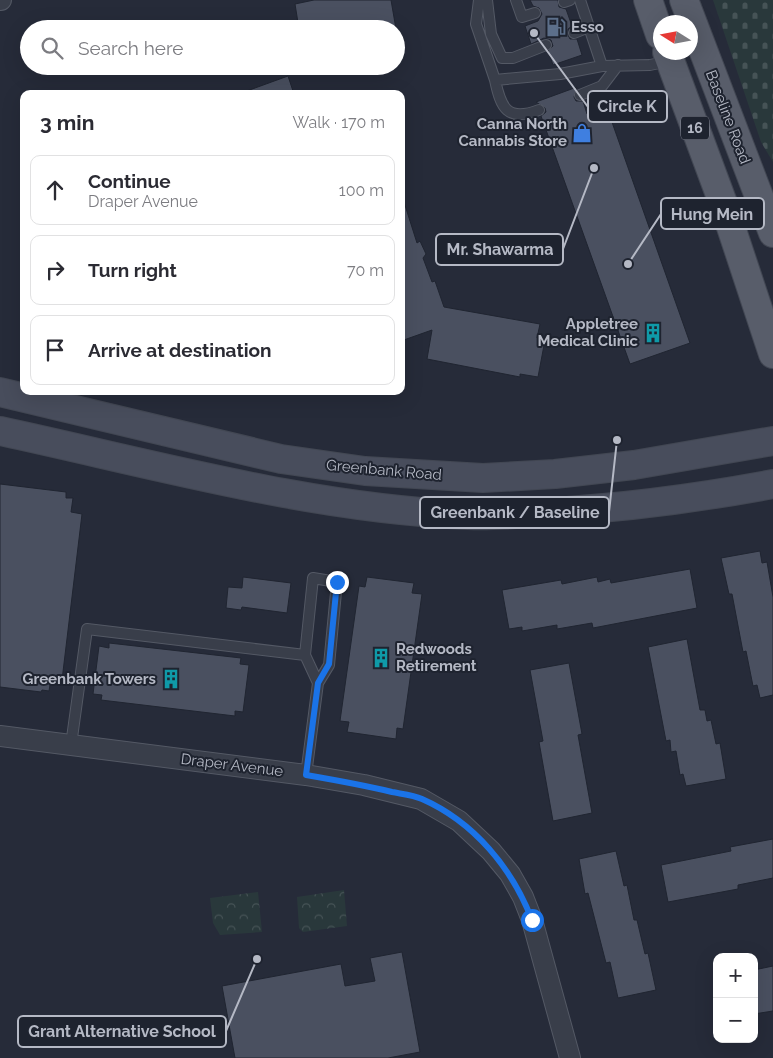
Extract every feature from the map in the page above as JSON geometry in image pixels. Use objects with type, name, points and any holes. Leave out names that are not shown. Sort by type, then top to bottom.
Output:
[{"type":"main road","points":[[648,0],[653,15]]},
{"type":"main road","name":"Baseline Road","points":[[684,0],[773,233]]},
{"type":"main road","name":"16","points":[[669,60],[723,203],[773,354]]},
{"type":"main road","name":"Greenbank Road","points":[[0,392],[281,459],[364,471],[483,478],[555,474],[634,465],[773,442]]},
{"type":"main road","points":[[0,432],[283,493],[389,509],[470,516],[609,509],[773,484]]},
{"type":"street","name":"Draper Avenue","points":[[0,736],[306,775],[364,785],[421,799],[460,821],[491,850],[510,874],[526,905],[570,1058]]},
{"type":"lane","points":[[479,0],[476,24],[495,80],[500,104],[512,113],[528,114],[539,110]]},
{"type":"lane","points":[[487,0],[491,34],[502,58],[513,58],[546,45]]},
{"type":"lane","points":[[516,0],[522,17],[535,12]]},
{"type":"lane","points":[[580,0],[602,66]]},
{"type":"lane","points":[[574,33],[589,27]]},
{"type":"lane","points":[[495,80],[560,74],[602,66],[650,65],[660,60]]},
{"type":"lane","points":[[580,95],[602,86],[618,66]]},
{"type":"lane","points":[[306,775],[318,683],[329,664],[337,582],[314,578],[305,655],[318,683]]},
{"type":"lane","points":[[70,745],[87,629],[305,655]]},
{"type":"green space","points":[[713,0],[773,0],[773,162],[761,142]]},
{"type":"green space","points":[[344,890],[347,926],[303,932],[299,928],[297,897]]},
{"type":"green space","points":[[258,892],[262,932],[220,935],[213,923],[210,898]]},
{"type":"building","points":[[314,0],[391,0],[394,20],[298,20],[295,4]]},
{"type":"building","name":"Esso","points":[[530,0],[558,0],[559,7],[566,9],[572,26],[568,29],[568,35],[570,39],[577,39],[582,55],[553,65],[548,51],[553,46],[551,40],[544,38],[531,44],[525,26],[538,21],[542,14],[539,8],[533,6]]},
{"type":"building","points":[[288,76],[293,90],[250,90]]},
{"type":"building","points":[[577,87],[574,97],[576,101],[583,101],[587,114],[607,108],[690,343],[630,364],[541,116],[546,112],[545,108],[536,102]]},
{"type":"building","points":[[405,205],[417,243],[420,241],[426,254],[423,258],[432,282],[435,281],[444,307],[540,324],[537,338],[545,340],[538,377],[520,374],[520,377],[427,359],[432,330],[405,340]]},
{"type":"building","points":[[0,484],[66,492],[66,498],[73,498],[71,512],[82,514],[62,680],[51,679],[49,691],[42,690],[41,692],[0,687]]},
{"type":"building","points":[[760,551],[762,563],[767,562],[773,597],[773,695],[760,698],[757,685],[753,686],[746,651],[743,652],[732,594],[729,594],[721,558]]},
{"type":"building","points":[[690,569],[697,608],[593,628],[592,623],[557,629],[557,625],[522,631],[522,627],[509,629],[502,590],[561,580],[562,584],[597,577],[598,582],[610,579],[611,583]]},
{"type":"building","points":[[243,577],[291,583],[287,613],[242,607],[241,610],[226,608],[228,587],[242,588]]},
{"type":"building","name":"Redwoods Retirement","points":[[367,577],[414,583],[412,593],[422,594],[403,729],[397,728],[396,739],[347,732],[349,722],[340,721],[359,586],[365,587]]},
{"type":"building","points":[[687,639],[700,710],[705,710],[707,721],[711,720],[716,744],[720,743],[726,779],[686,786],[683,774],[680,775],[676,751],[671,752],[670,740],[666,741],[648,647]]},
{"type":"building","name":"Greenbank Towers","points":[[109,643],[241,658],[240,664],[249,665],[243,712],[235,711],[235,716],[101,700],[102,695],[93,694],[99,646],[109,648]]},
{"type":"building","points":[[569,663],[582,734],[578,735],[592,813],[553,821],[539,742],[543,741],[530,670]]},
{"type":"building","points":[[773,839],[773,878],[738,885],[738,889],[668,902],[661,865],[731,851],[730,847]]},
{"type":"building","points":[[616,851],[624,886],[627,885],[634,920],[637,920],[645,954],[648,953],[656,990],[618,998],[610,962],[606,963],[588,893],[585,894],[579,859]]},
{"type":"building","points":[[402,952],[420,1052],[388,1058],[235,1058],[222,986],[341,964],[345,986],[375,981],[370,958]]},
{"type":"building","points":[[773,966],[773,1011],[758,1013],[758,969]]},
{"type":"place","name":"Esso","points":[[556,27]]},
{"type":"place","name":"Circle K","points":[[534,33]]},
{"type":"place","name":"Canna North Cannabis Store","points":[[582,133]]},
{"type":"place","name":"Mr. Shawarma","points":[[594,168]]},
{"type":"place","name":"Hung Mein","points":[[628,264]]},
{"type":"place","name":"Appletree Medical Clinic","points":[[653,333]]},
{"type":"place","name":"Greenbank / Baseline","points":[[617,440]]},
{"type":"place","name":"Redwoods Retirement","points":[[381,658]]},
{"type":"place","name":"Greenbank Towers","points":[[171,679]]},
{"type":"place","name":"Grant Alternative School","points":[[257,959]]},
{"type":"route","points":[[337,582],[329,664],[318,683],[306,775],[364,785],[421,799],[460,821],[491,850],[510,874],[523,897],[532,920]]}]
